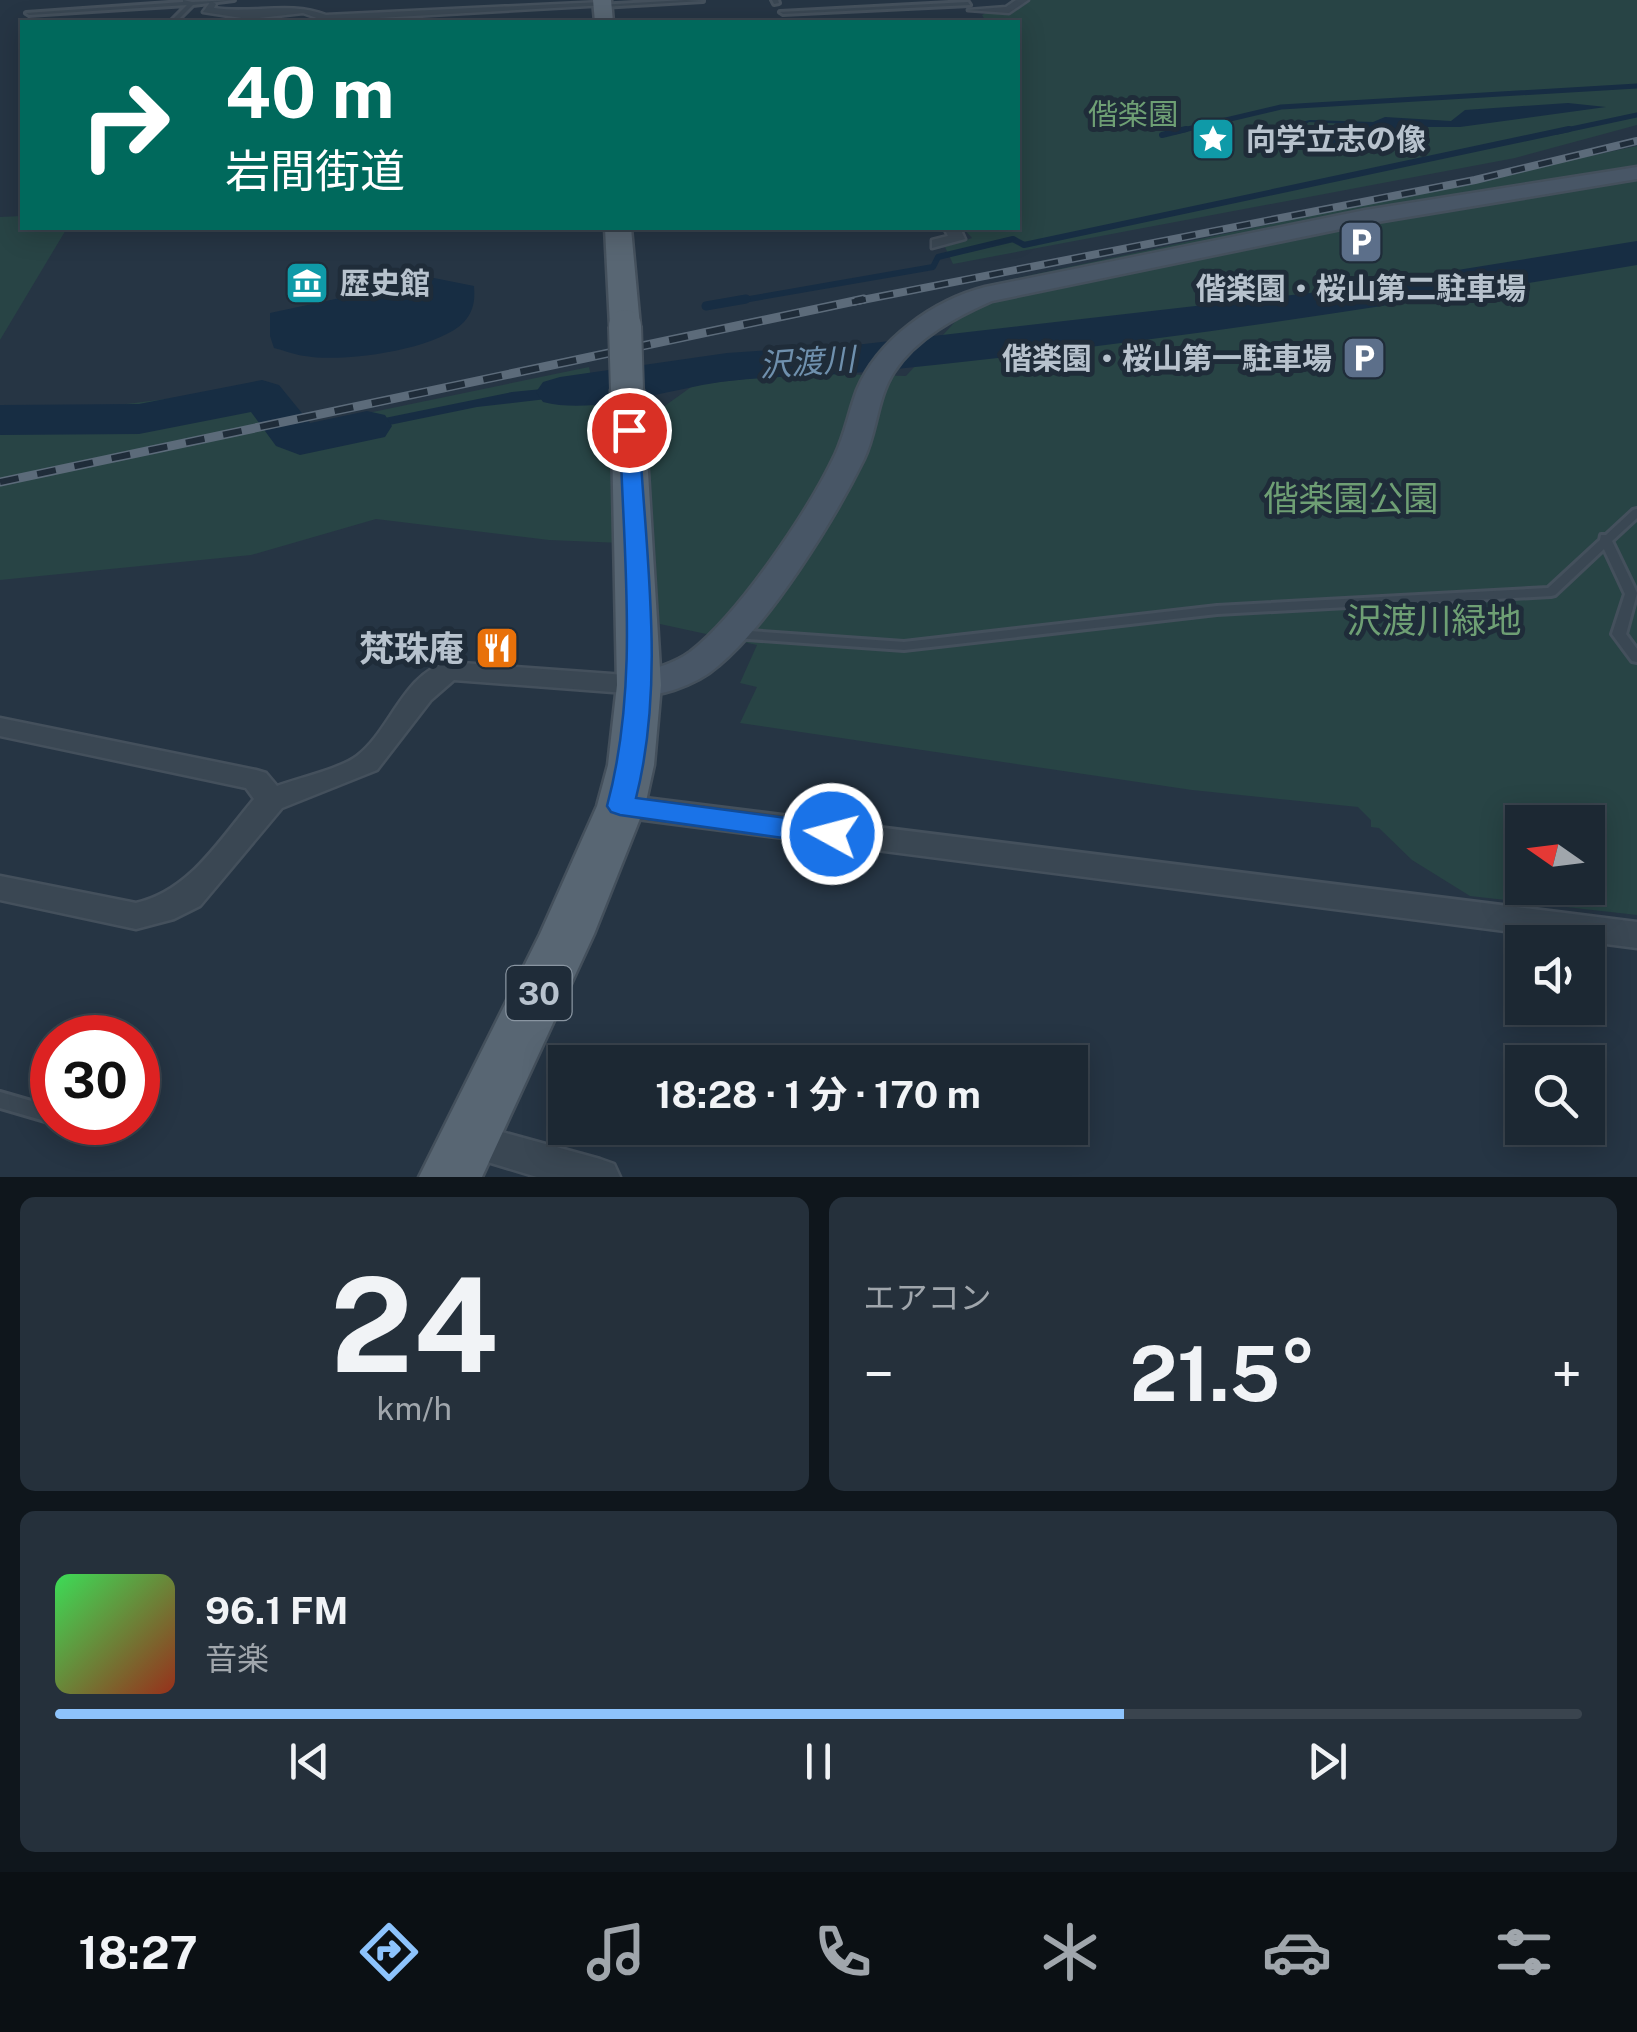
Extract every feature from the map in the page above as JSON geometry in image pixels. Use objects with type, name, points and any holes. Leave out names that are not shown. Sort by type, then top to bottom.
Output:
[{"type":"main road","name":"30","points":[[459,1158],[567,934],[620,806],[631,765],[640,685],[618,230]]},
{"type":"street","points":[[968,5],[1009,10],[1022,0]]},
{"type":"street","points":[[211,4],[207,10],[255,20]]},
{"type":"street","points":[[242,16],[304,10],[326,18],[603,9]]},
{"type":"street","points":[[0,888],[136,916],[162,910],[189,897],[271,800],[367,763],[420,694],[448,670],[640,685],[670,677],[704,660],[730,633],[836,483],[862,431],[876,380],[894,354],[945,314],[985,296],[1365,217],[1637,173]]},
{"type":"street","points":[[938,244],[957,238],[953,230]]},
{"type":"street","points":[[0,727],[256,780],[271,800]]},
{"type":"street","points":[[620,806],[1637,935]]},
{"type":"street","points":[[459,1158],[600,1177]]},
{"type":"lane","points":[[29,12],[154,8],[231,0]]},
{"type":"lane","points":[[603,9],[700,1]]},
{"type":"lane","points":[[782,12],[968,5]]},
{"type":"lane","points":[[146,15],[154,8]]},
{"type":"lane","points":[[730,633],[904,646],[1216,610],[1551,592],[1637,512]]},
{"type":"lane","points":[[1605,538],[1631,594],[1619,634],[1637,658]]},
{"type":"lane","points":[[0,1100],[30,1109]]},
{"type":"green space","name":"偕楽園","points":[[1029,0],[1637,0],[1637,125],[1515,158],[953,264],[945,247],[972,238],[965,230],[1020,230],[1020,20],[985,20],[982,15],[992,10],[1014,12]]},
{"type":"green space","name":"沢渡川緑地","points":[[1637,146],[1637,915],[1549,905],[1605,905],[1605,805],[1505,805],[1505,900],[1470,896],[1412,860],[1379,828],[1371,827],[1371,820],[1358,807],[1192,790],[740,723],[757,687],[740,683],[757,645],[660,624],[646,544],[549,540],[376,519],[251,555],[0,580],[0,420],[245,389],[291,429],[589,367],[606,448],[694,385],[795,373],[906,376],[989,284]]},
{"type":"green space","points":[[20,216],[20,230],[66,230],[0,340],[0,217]]},
{"type":"water","points":[[1568,103],[1606,107],[1460,127],[1406,127],[1390,134],[1353,137],[1331,146],[1334,153],[1328,154],[1260,142],[1261,138],[1284,137],[1281,133],[1288,125],[1310,120],[1373,122],[1385,117],[1451,121],[1465,110]],"holes":[[[1309,122],[1366,125],[1373,130],[1319,143],[1292,139],[1291,135]]]},
{"type":"water","points":[[414,274],[474,286],[473,305],[464,322],[433,340],[364,356],[321,358],[274,348],[270,313],[340,298],[366,284]]},
{"type":"water","points":[[613,382],[615,391],[477,407],[292,445],[275,432],[306,434],[512,392]]},
{"type":"water","points":[[270,391],[208,410],[135,424],[0,417],[142,414]]},
{"type":"waterway","points":[[1175,132],[1281,107],[1637,86]]},
{"type":"waterway","points":[[1557,132],[1637,115]]},
{"type":"waterway","points":[[1162,135],[1186,129]]},
{"type":"waterway","points":[[732,302],[933,267],[938,257],[1013,239],[1024,245],[1569,129]]},
{"type":"waterway","name":"沢渡川","points":[[560,392],[654,381],[727,367],[864,358],[1327,304],[1637,253]]},
{"type":"waterway","points":[[706,306],[746,299]]},
{"type":"waterway","name":"沢渡川","points":[[0,420],[139,419],[262,395],[300,440],[367,426]]},
{"type":"railway","points":[[852,302],[1475,180],[1637,141]]},
{"type":"railway","points":[[0,482],[864,299]]},
{"type":"place","name":"向学立志の像","points":[[1213,139]]},
{"type":"place","name":"偕楽園・桜山第二駐車場","points":[[1361,242]]},
{"type":"place","name":"歴史館","points":[[307,283]]},
{"type":"place","name":"偕楽園・桜山第一駐車場","points":[[1364,358]]},
{"type":"place","name":"梵珠庵","points":[[497,648]]},
{"type":"route","points":[[629,430],[640,685],[631,765],[620,806],[832,834]]},
{"type":"park label","name":"偕楽園公園","points":[[1351,498]]}]
